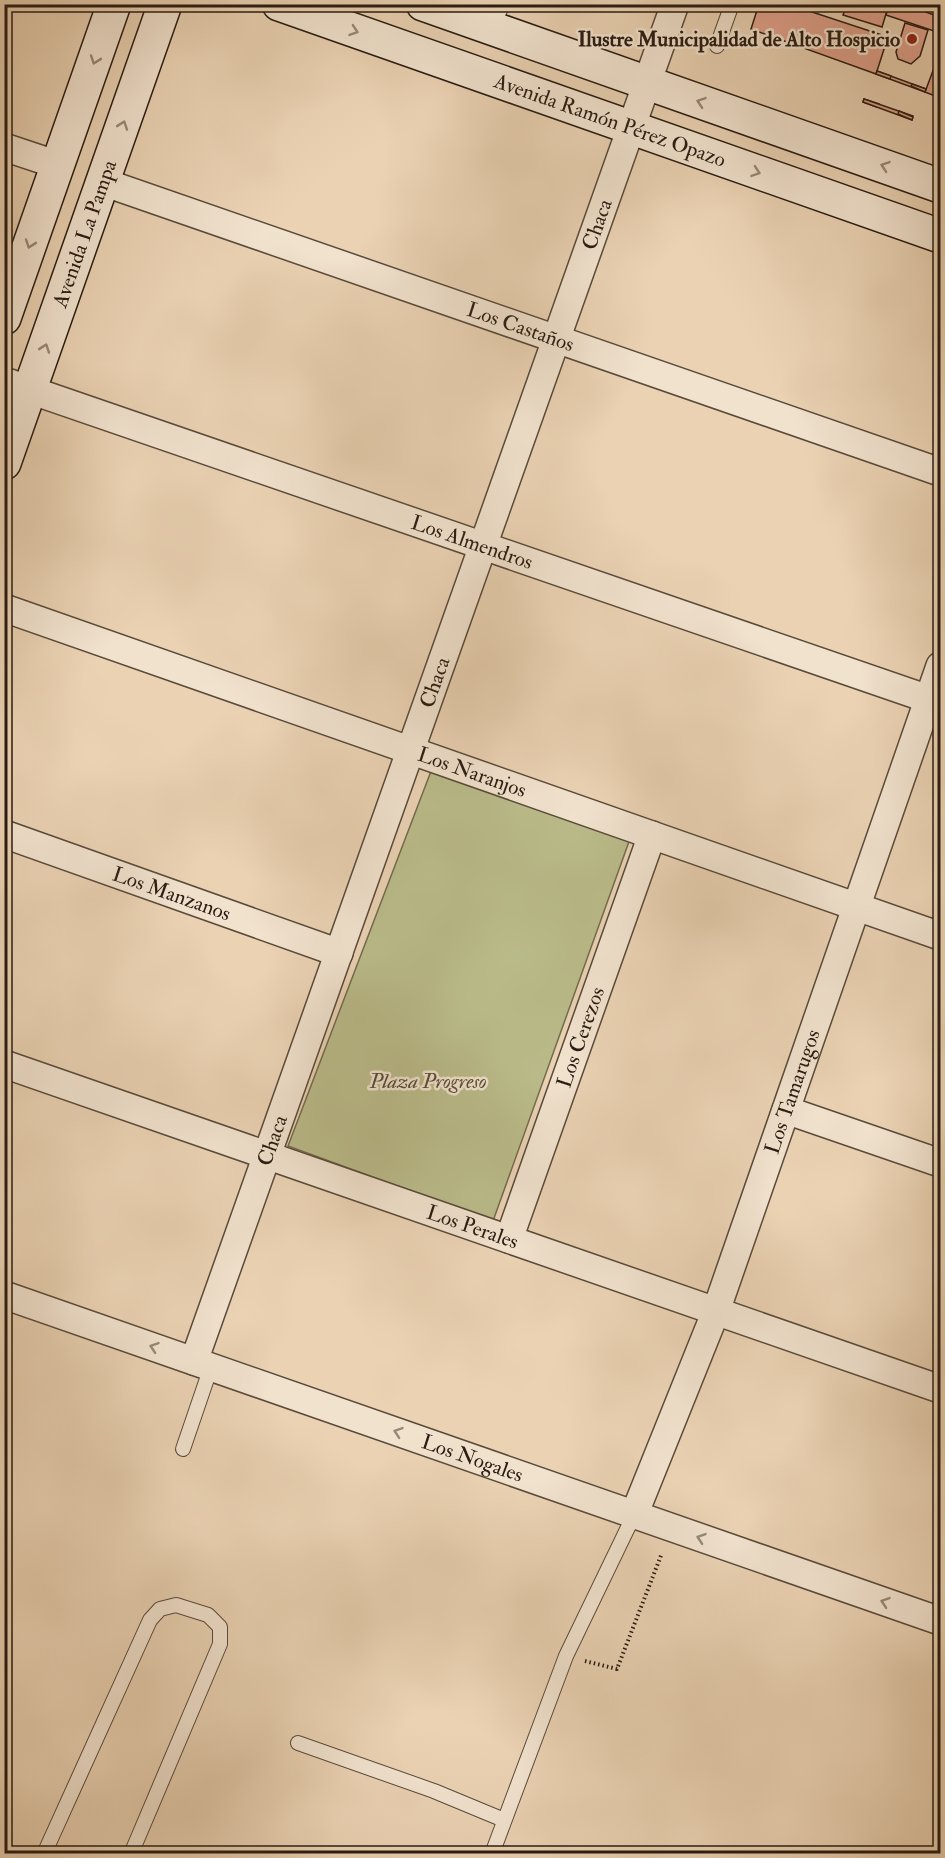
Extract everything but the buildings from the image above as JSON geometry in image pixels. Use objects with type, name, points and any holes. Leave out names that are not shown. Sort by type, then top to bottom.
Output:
[{"type":"street","points":[[4,318],[114,4]]},
{"type":"street","name":"Avenida La Pampa","points":[[4,463],[17,385],[103,182],[165,4]]},
{"type":"street","name":"Avenida Ramón Pérez Opazo","points":[[279,4],[940,237]]},
{"type":"street","points":[[423,4],[497,16],[648,83],[940,186]]},
{"type":"street","name":"Chaca","points":[[202,1364],[267,1155],[633,128],[675,4]]},
{"type":"street","points":[[4,147],[58,165]]},
{"type":"street","name":"Los Castaños","points":[[103,182],[940,472]]},
{"type":"street","name":"Los Almendros","points":[[17,385],[935,701]]},
{"type":"street","name":"Los Naranjos","points":[[4,608],[940,936]]},
{"type":"street","name":"Los Tamarugos","points":[[634,1515],[716,1311],[857,907],[935,701],[940,666]]},
{"type":"street","name":"Los Manzanos","points":[[4,834],[339,953]]},
{"type":"street","name":"Los Cerezos","points":[[509,1239],[652,835]]},
{"type":"street","name":"Los Perales","points":[[4,1064],[940,1389]]},
{"type":"street","points":[[786,1110],[940,1163]]},
{"type":"street","name":"Los Nogales","points":[[4,1295],[940,1621]]},
{"type":"lane","points":[[717,46],[732,4]]},
{"type":"lane","points":[[183,1449],[202,1364]]},
{"type":"lane","points":[[492,1854],[566,1656],[634,1515]]},
{"type":"lane","points":[[44,1854],[150,1620],[160,1610],[176,1605],[208,1615],[219,1627],[220,1644],[130,1854]]},
{"type":"lane","points":[[298,1743],[434,1791],[504,1820]]},
{"type":"path","points":[[566,1656],[617,1669],[672,1527]]},
{"type":"green space","name":"Plaza Progreso","points":[[433,766],[631,836],[493,1221],[288,1146]]},
{"type":"place","name":"Ilustre Municipalidad de Alto Hospicio","points":[[912,39]]}]
